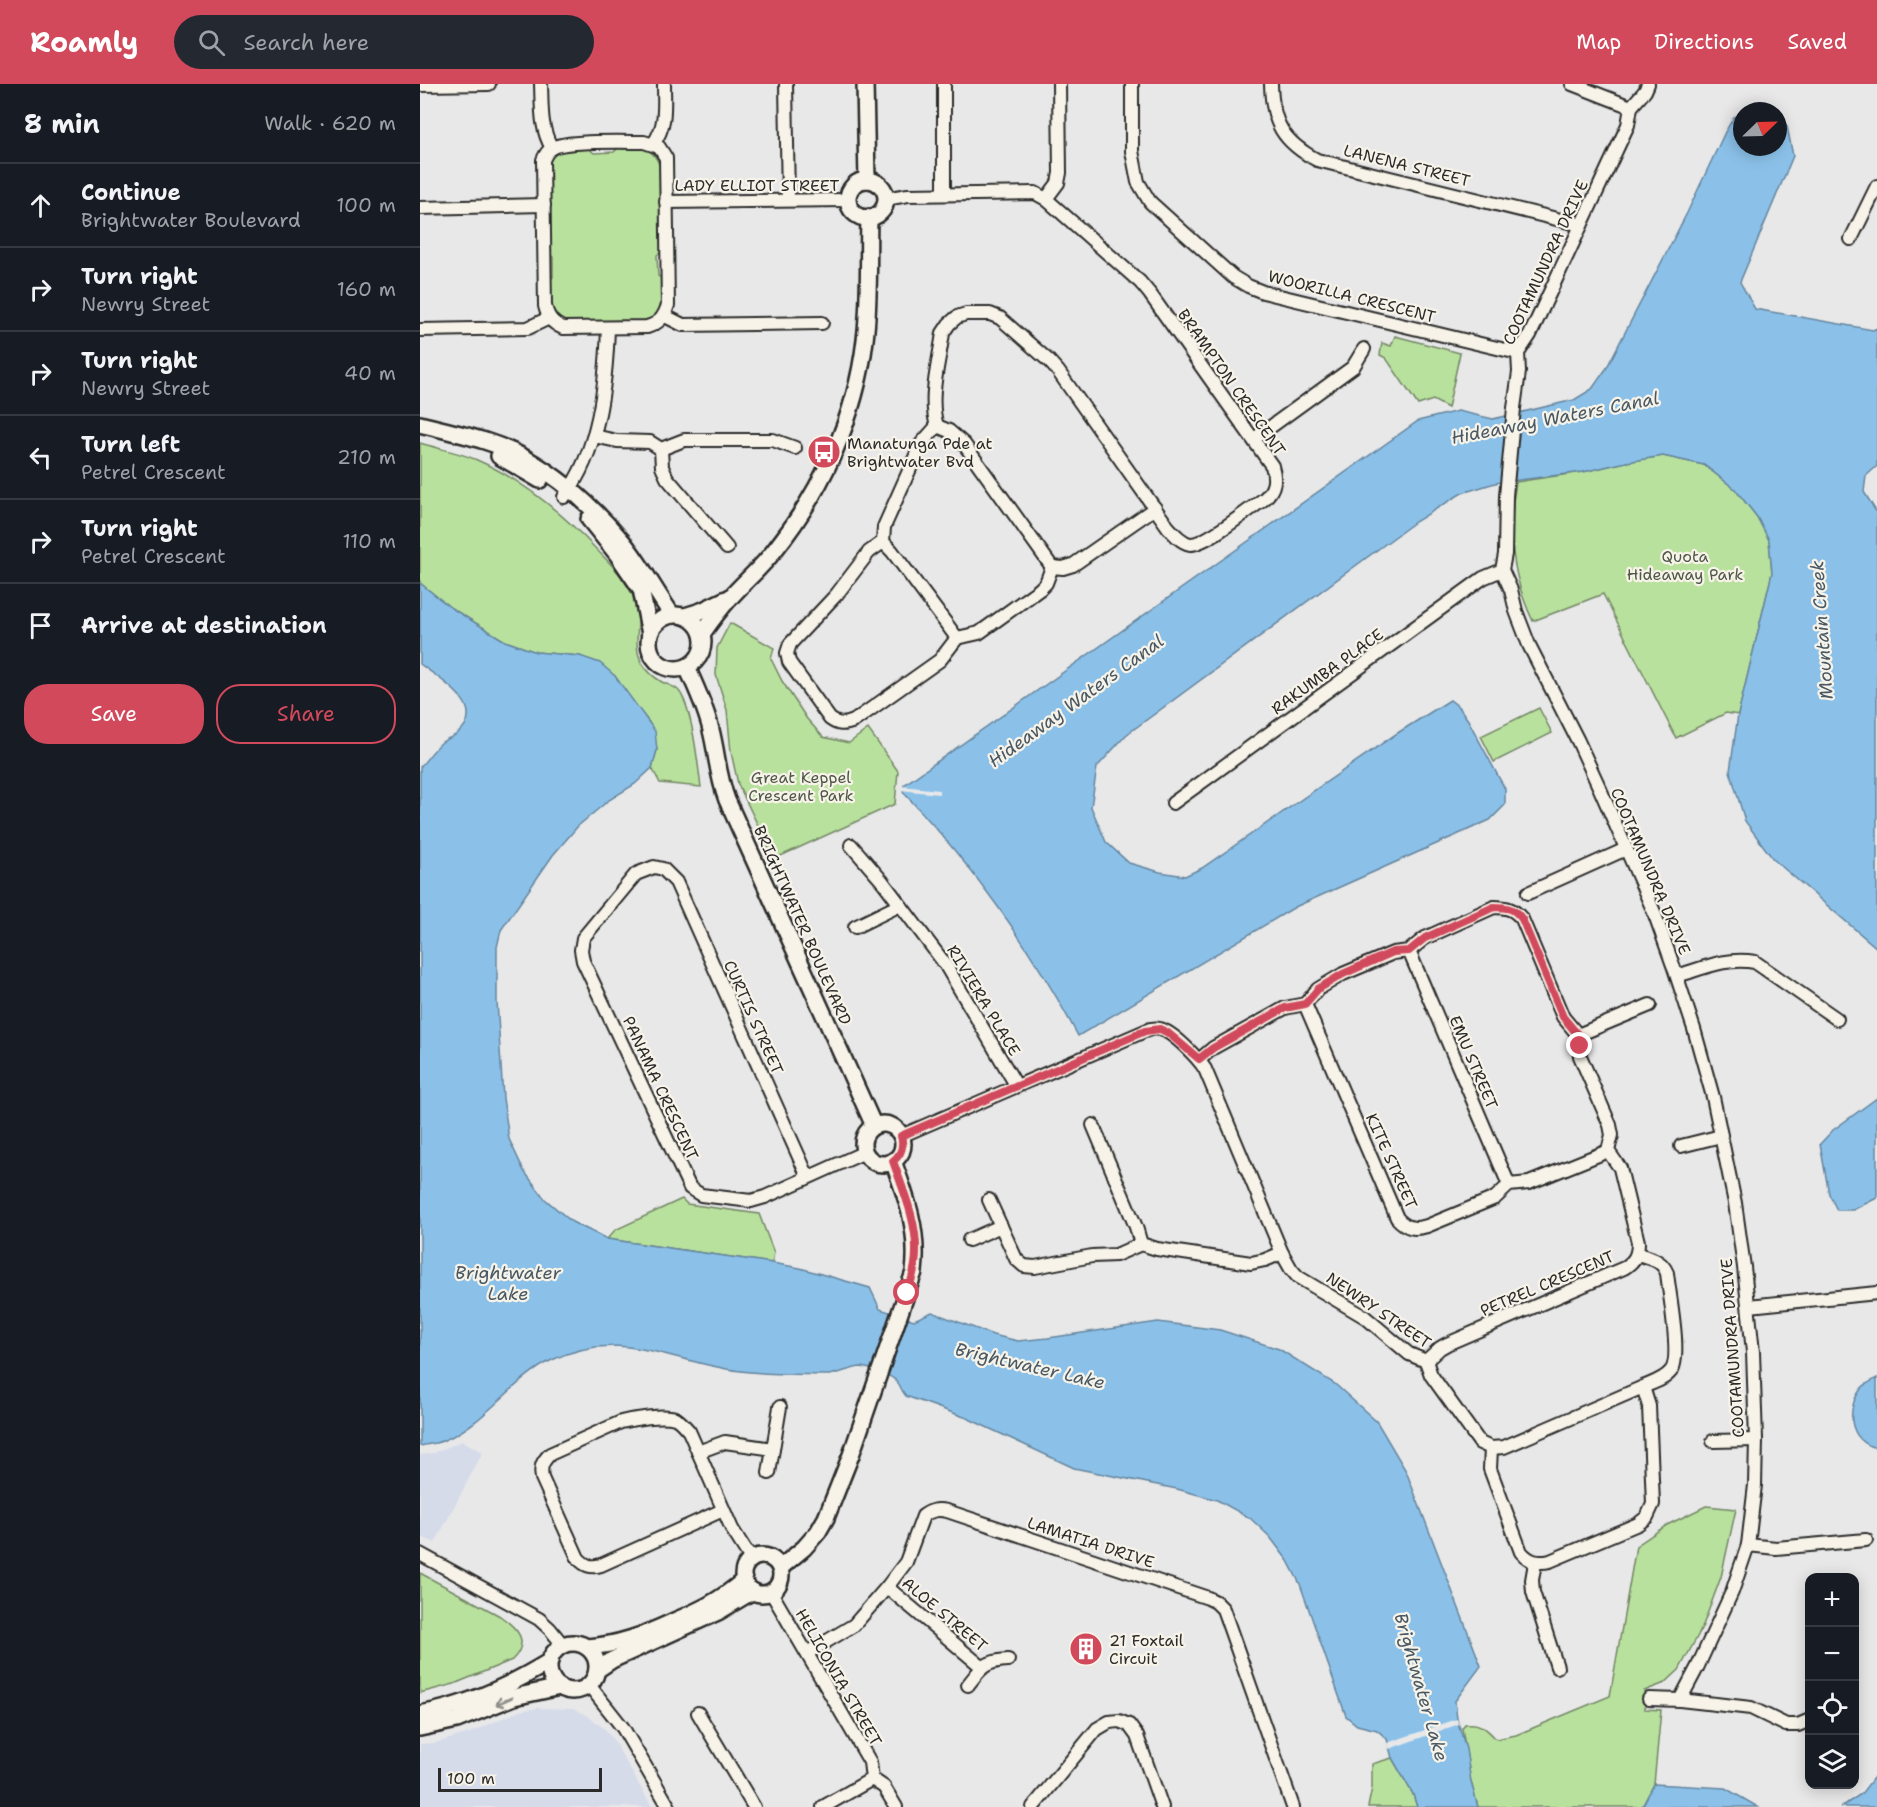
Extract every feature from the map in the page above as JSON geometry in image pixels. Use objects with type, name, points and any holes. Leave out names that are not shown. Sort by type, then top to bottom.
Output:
[{"type":"street","points":[[420,85],[489,84]]},
{"type":"street","points":[[541,84],[542,122],[546,139],[552,148]]},
{"type":"street","points":[[653,144],[661,134],[664,118],[664,84]]},
{"type":"street","points":[[786,84],[788,200]]},
{"type":"street","points":[[864,84],[867,180]]},
{"type":"street","points":[[944,84],[945,194]]},
{"type":"street","points":[[885,199],[908,195],[1035,193],[1046,199],[1058,183],[1060,173],[1059,84]]},
{"type":"street","name":"WOORILLA CRESCENT","points":[[1132,84],[1132,152],[1138,182],[1149,202],[1233,277],[1263,292],[1518,353]]},
{"type":"street","name":"LANENA STREET","points":[[1271,84],[1275,115],[1284,135],[1300,151],[1317,160],[1581,225]]},
{"type":"street","points":[[1572,84],[1631,107]]},
{"type":"street","name":"COOTAMUNDRA DRIVE","points":[[1648,84],[1631,107],[1629,124],[1530,335],[1518,353],[1519,372],[1506,496],[1505,554],[1502,570],[1529,645],[1578,741],[1654,912],[1694,1029],[1713,1097],[1735,1203],[1749,1306],[1756,1399],[1755,1485],[1748,1545],[1732,1592],[1680,1700]]},
{"type":"street","points":[[644,142],[659,147],[666,158],[668,305],[658,324],[647,327],[563,328],[555,325],[549,318],[545,306],[543,160],[552,148],[567,144],[644,142]]},
{"type":"street","points":[[867,180],[879,184],[883,189],[885,199],[884,207],[880,212],[869,217],[858,215],[853,211],[848,200],[851,188],[867,180]]},
{"type":"street","points":[[1851,239],[1877,186]]},
{"type":"street","name":"BRAMPTON CRESCENT","points":[[937,426],[933,402],[943,333],[957,317],[966,314],[990,314],[1000,318],[1058,371],[1178,538],[1189,544],[1205,541],[1270,493],[1275,475],[1272,465],[1145,288],[1046,199]]},
{"type":"street","name":"LADY ELLIOT STREET","points":[[666,202],[848,200]]},
{"type":"street","points":[[420,208],[543,205]]},
{"type":"street","points":[[702,634],[731,596],[775,551],[824,475],[843,434],[856,390],[865,342],[868,305],[869,217]]},
{"type":"street","points":[[664,316],[683,325],[822,323]]},
{"type":"street","points":[[420,330],[528,328],[549,318]]},
{"type":"street","points":[[567,493],[584,464],[594,435],[607,357],[608,328]]},
{"type":"street","points":[[1254,439],[1353,367],[1364,350]]},
{"type":"street","points":[[420,424],[493,443],[525,458],[567,493],[593,510],[624,544],[678,615],[692,620],[702,634],[704,642],[699,657],[687,668],[669,669],[661,665],[650,652],[649,643],[653,626],[659,620],[678,615],[701,611],[731,596]]},
{"type":"street","points":[[957,638],[883,542],[884,527],[921,444],[937,426],[949,431],[964,444],[1052,567],[1064,568],[1073,565],[1155,508]]},
{"type":"street","points":[[594,435],[617,441],[650,442],[662,448],[684,440],[774,440],[795,448]]},
{"type":"street","points":[[662,448],[662,466],[667,478],[727,548]]},
{"type":"street","points":[[567,493],[617,554],[641,589],[650,634]]},
{"type":"street","points":[[883,542],[868,552],[837,594],[790,644],[787,653],[789,662],[836,723],[845,724],[854,721],[940,660],[957,638],[979,633],[1040,590],[1046,583],[1052,567]]},
{"type":"street","name":"RAKUMBA PLACE","points":[[1173,803],[1483,578],[1502,570]]},
{"type":"street","name":"BRIGHTWATER BOULEVARD","points":[[687,668],[704,704],[720,782],[874,1126]]},
{"type":"street","name":"RIVIERA PLACE","points":[[851,845],[900,904],[945,964],[1016,1085]]},
{"type":"street","points":[[1528,893],[1626,849]]},
{"type":"street","name":"PANAMA CRESCENT","points":[[668,872],[654,867],[636,874],[583,938],[581,950],[583,961],[690,1188],[700,1195],[751,1201],[765,1197],[865,1152]]},
{"type":"street","name":"CURTIS STREET","points":[[668,872],[676,882],[808,1177]]},
{"type":"street","points":[[855,927],[900,904]]},
{"type":"street","points":[[1199,1059],[1213,1048],[1285,1008],[1305,1004],[1318,989],[1343,974],[1393,952],[1409,951],[1425,938],[1494,907],[1506,907],[1515,910],[1522,919],[1563,1017],[1578,1035],[1580,1056],[1610,1125],[1612,1135],[1608,1151]]},
{"type":"street","name":"EMU STREET","points":[[1409,951],[1509,1185]]},
{"type":"street","points":[[1677,976],[1726,961],[1739,959],[1755,962],[1837,1019]]},
{"type":"street","name":"KITE STREET","points":[[1305,1004],[1397,1218],[1404,1226],[1419,1228],[1427,1226],[1495,1198],[1509,1185],[1529,1183],[1608,1151]]},
{"type":"street","points":[[1578,1035],[1650,1005]]},
{"type":"street","name":"NEWRY STREET","points":[[901,1136],[1016,1085],[1153,1029],[1160,1029],[1168,1033],[1199,1059],[1282,1253],[1291,1269],[1298,1277],[1365,1317],[1409,1354],[1426,1361],[1431,1375],[1480,1443],[1491,1448]]},
{"type":"street","points":[[890,1125],[901,1136],[903,1148],[901,1153],[887,1164],[875,1162],[865,1152],[863,1141],[865,1135],[874,1126],[890,1125]]},
{"type":"street","points":[[1093,1125],[1141,1244]]},
{"type":"street","points":[[1681,1146],[1721,1136]]},
{"type":"street","name":"PETREL CRESCENT","points":[[1426,1361],[1447,1344],[1631,1263],[1638,1254],[1638,1242],[1620,1168],[1608,1151]]},
{"type":"street","points":[[780,1568],[804,1548],[818,1532],[826,1518],[851,1455],[914,1272],[916,1251],[914,1224],[893,1161]]},
{"type":"street","points":[[989,1200],[1016,1259],[1024,1266],[1035,1267],[1092,1256],[1116,1255],[1141,1244],[1156,1249],[1251,1263],[1282,1253]]},
{"type":"street","points":[[969,1240],[1001,1226]]},
{"type":"street","points":[[1638,1254],[1659,1261],[1665,1266],[1677,1355],[1672,1370],[1665,1377],[1642,1387],[1504,1447],[1491,1448],[1490,1469],[1521,1552],[1527,1558],[1535,1563],[1550,1561],[1638,1524],[1647,1517],[1653,1504],[1651,1443],[1649,1406],[1642,1387]]},
{"type":"street","points":[[1749,1306],[1877,1293]]},
{"type":"street","points":[[769,1473],[780,1407]]},
{"type":"street","points":[[723,1510],[601,1565],[594,1567],[585,1565],[578,1558],[542,1478],[543,1461],[550,1454],[621,1422],[632,1419],[674,1418],[689,1431],[732,1529],[751,1559]]},
{"type":"street","points":[[1713,1441],[1756,1440]]},
{"type":"street","points":[[698,1452],[725,1442],[773,1449]]},
{"type":"street","name":"LAMATIA DRIVE","points":[[807,1653],[854,1625],[906,1562],[923,1516],[929,1511],[938,1509],[1216,1602],[1223,1609],[1293,1807]]},
{"type":"street","points":[[1748,1545],[1776,1548],[1866,1540]]},
{"type":"street","points":[[420,1554],[539,1619],[563,1645]]},
{"type":"street","points":[[756,1556],[768,1557],[773,1559],[780,1568],[779,1584],[771,1592],[760,1594],[748,1586],[744,1568],[751,1559],[756,1556]]},
{"type":"street","points":[[1535,1563],[1532,1580],[1533,1592],[1557,1667]]},
{"type":"street","points":[[587,1647],[606,1646],[645,1634],[748,1586]]},
{"type":"street","points":[[597,1670],[612,1660],[718,1612],[748,1586]]},
{"type":"street","name":"ALOE STREET","points":[[887,1587],[982,1666]]},
{"type":"street","name":"HELICONIA STREET","points":[[771,1592],[870,1762],[872,1779],[884,1787],[896,1807]]},
{"type":"street","points":[[420,1714],[444,1709],[524,1677],[550,1661],[557,1649],[563,1645],[579,1643],[587,1647],[596,1657],[597,1670],[593,1681],[575,1691],[560,1687],[514,1696],[466,1717],[420,1728]]},
{"type":"street","points":[[968,1685],[982,1666],[994,1660],[1008,1660]]},
{"type":"street","points":[[550,1661],[551,1676],[560,1687]]},
{"type":"street","points":[[589,1685],[623,1728],[669,1807]]},
{"type":"street","points":[[1649,1699],[1751,1708],[1786,1725],[1798,1725],[1805,1722]]},
{"type":"street","points":[[698,1713],[754,1807]]},
{"type":"street","points":[[1033,1807],[1097,1729],[1109,1722],[1119,1721],[1129,1725],[1137,1736],[1162,1807]]},
{"type":"street","points":[[823,1807],[872,1779]]},
{"type":"shaded area","points":[[462,1441],[483,1452],[435,1543],[420,1536],[420,1455],[434,1453]]},
{"type":"shaded area","points":[[537,1708],[573,1709],[588,1716],[605,1729],[652,1807],[420,1807],[420,1744],[435,1743],[469,1733],[519,1711]]},
{"type":"green space","points":[[618,148],[638,148],[649,151],[660,167],[661,252],[657,255],[658,276],[662,278],[661,309],[647,321],[562,322],[552,308],[550,298],[553,257],[549,254],[548,166],[555,154],[564,149],[589,149],[594,153],[614,152]]},
{"type":"green space","points":[[1395,336],[1460,353],[1448,408],[1433,400],[1418,405],[1386,358],[1380,355],[1382,343],[1391,346]]},
{"type":"green space","points":[[420,443],[477,460],[510,477],[542,499],[619,573],[635,601],[638,616],[637,648],[642,663],[662,682],[675,687],[683,697],[694,736],[701,787],[660,783],[652,768],[657,750],[649,722],[629,698],[615,676],[580,656],[536,652],[505,641],[451,608],[420,583]]},
{"type":"green space","name":"Quota Hideaway Park","points":[[1663,456],[1704,465],[1735,489],[1757,517],[1769,540],[1772,573],[1738,715],[1726,713],[1676,738],[1603,594],[1533,621],[1520,587],[1512,536],[1516,482],[1583,472]]},
{"type":"green space","name":"Great Keppel Crescent Park","points":[[730,623],[774,648],[771,659],[782,681],[807,719],[823,737],[849,743],[868,729],[898,771],[895,804],[774,859],[738,784],[731,752],[727,710],[716,675],[717,648]]},
{"type":"green space","points":[[1539,708],[1552,733],[1494,762],[1481,736]]},
{"type":"green space","points":[[682,1199],[687,1204],[759,1214],[774,1253],[772,1263],[607,1239],[615,1230]]},
{"type":"green space","points":[[1706,1506],[1736,1509],[1721,1577],[1702,1628],[1679,1670],[1665,1683],[1644,1691],[1645,1709],[1661,1710],[1654,1784],[1642,1807],[1478,1807],[1471,1782],[1462,1728],[1465,1724],[1483,1727],[1496,1739],[1516,1735],[1610,1696],[1636,1546],[1667,1525]]},
{"type":"green space","points":[[420,1573],[500,1616],[512,1625],[520,1635],[521,1647],[512,1660],[454,1684],[420,1693]]},
{"type":"green space","points":[[1392,1758],[1413,1794],[1417,1807],[1368,1807],[1372,1788],[1372,1764]]},
{"type":"water","points":[[1733,119],[1733,156],[1787,156],[1787,126],[1793,156],[1740,282],[1755,309],[1873,330],[1877,328],[1877,466],[1866,476],[1864,492],[1877,513],[1877,948],[1773,859],[1745,821],[1730,771],[1738,715],[1772,573],[1769,540],[1757,517],[1735,489],[1704,465],[1663,456],[1583,472],[1495,483],[1462,493],[1415,522],[1126,735],[1097,767],[1091,807],[1106,842],[1129,863],[1160,872],[1185,876],[1202,868],[1396,734],[1450,700],[1459,707],[1468,720],[1505,789],[1505,805],[1490,820],[1295,907],[1078,1036],[1041,971],[999,908],[953,848],[903,792],[904,785],[1418,421],[1458,411],[1493,419],[1574,400],[1592,389],[1606,369],[1687,213]]},
{"type":"water","name":"Brightwater Lake","points":[[420,583],[451,608],[505,641],[536,652],[580,656],[600,663],[615,676],[655,731],[657,750],[652,768],[635,784],[609,800],[578,826],[553,855],[501,930],[497,947],[497,1001],[503,1098],[509,1139],[524,1171],[545,1199],[572,1222],[607,1239],[800,1268],[870,1288],[880,1309],[914,1320],[932,1312],[993,1335],[1018,1341],[1158,1322],[1220,1330],[1279,1349],[1335,1384],[1377,1422],[1406,1471],[1481,1666],[1455,1701],[1457,1719],[1478,1807],[1417,1807],[1413,1794],[1392,1758],[1387,1739],[1377,1730],[1357,1725],[1346,1716],[1300,1584],[1288,1561],[1270,1537],[1250,1518],[1217,1500],[1177,1489],[1074,1468],[967,1418],[906,1396],[894,1379],[880,1372],[861,1367],[829,1375],[757,1373],[709,1365],[642,1349],[621,1346],[599,1347],[576,1351],[552,1360],[524,1379],[485,1414],[457,1434],[439,1442],[420,1446],[420,767],[442,742],[458,733],[466,723],[468,713],[465,703],[458,694],[420,664]]},
{"type":"water","points":[[1877,1098],[1877,1198],[1853,1210],[1837,1210],[1829,1194],[1820,1144],[1833,1130]]},
{"type":"water","points":[[1877,1378],[1877,1448],[1860,1439],[1855,1432],[1852,1415],[1856,1397],[1861,1389]]},
{"type":"water","points":[[1877,1773],[1877,1807],[1841,1807],[1861,1794]]},
{"type":"water","points":[[1654,1784],[1725,1788],[1758,1807],[1642,1807]]},
{"type":"pier","points":[[901,786],[939,790],[939,794],[900,790]]},
{"type":"pier","points":[[1457,1719],[1459,1724],[1389,1749],[1387,1743]]},
{"type":"place","name":"Manatunga Pde at Brightwater Bvd","points":[[824,452]]},
{"type":"place","name":"21 Foxtail Circuit","points":[[1086,1649]]},
{"type":"route","points":[[907,1293],[914,1272],[916,1251],[914,1224],[893,1161],[903,1148],[901,1136],[1145,1031],[1160,1029],[1168,1033],[1199,1059],[1213,1048],[1285,1008],[1305,1004],[1318,989],[1343,974],[1393,952],[1409,951],[1425,938],[1494,907],[1506,907],[1515,910],[1522,919],[1563,1017],[1578,1035],[1580,1046]]},
{"type":"water label","name":"Hideaway Waters Canal","points":[[1555,418]]},
{"type":"water label","name":"Mountain Creek","points":[[1822,630]]},
{"type":"water label","name":"Hideaway Waters Canal","points":[[1076,701]]}]
